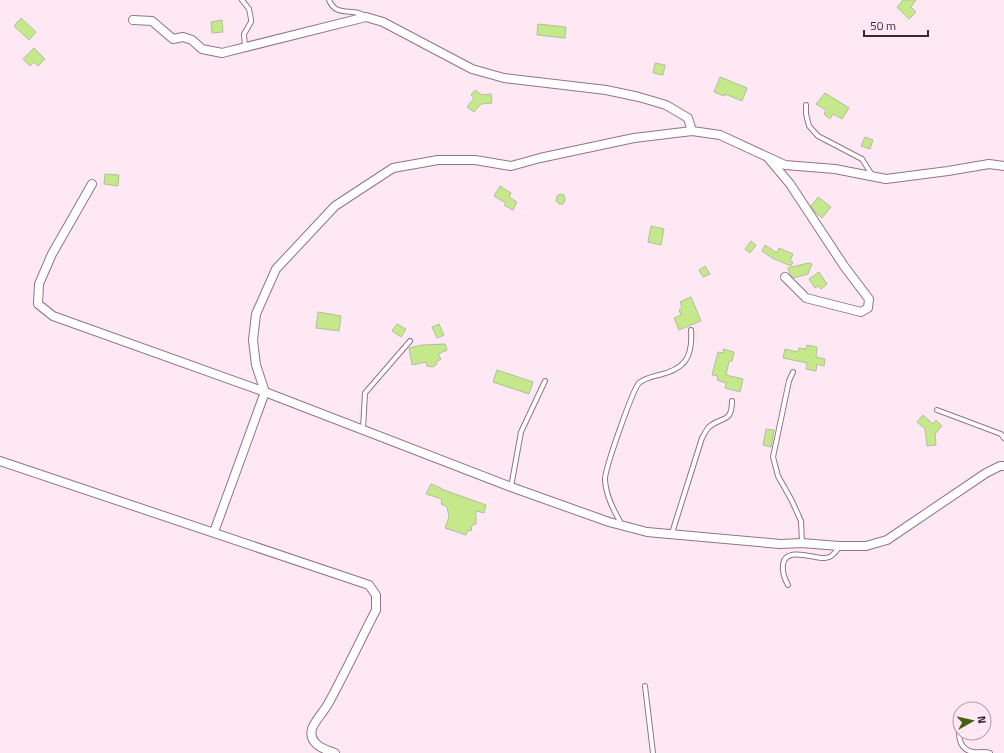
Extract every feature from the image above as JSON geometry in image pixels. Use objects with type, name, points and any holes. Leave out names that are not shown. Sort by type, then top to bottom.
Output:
[{"type":"street","points":[[133,20],[152,21],[172,39],[183,38],[192,40],[202,49],[222,53],[366,17],[383,22],[472,69],[504,78],[606,90],[639,96],[666,105],[688,118],[692,131]]},
{"type":"street","points":[[214,532],[265,392],[256,365],[253,340],[256,314],[276,269],[335,206],[393,168],[438,160],[475,160],[511,166],[540,158],[628,140],[692,131],[720,135],[785,165],[835,168],[886,179],[948,172],[989,164],[1004,166]]},
{"type":"street","points":[[767,157],[790,184],[844,266],[869,299],[868,308],[861,312],[806,298],[785,277]]},
{"type":"street","points":[[92,184],[52,254],[39,284],[38,304],[53,316],[265,392],[511,487],[609,522],[647,532],[672,533],[780,544],[802,543],[839,546],[866,546],[888,540],[986,473],[1004,466]]},
{"type":"street","points":[[0,460],[369,585],[376,596],[376,610],[328,705],[312,729],[312,736],[315,742],[325,750],[335,753]]},
{"type":"lane","points":[[242,0],[249,9],[251,19],[251,22],[244,34],[245,47]]},
{"type":"lane","points":[[329,0],[336,10],[362,13],[366,17]]},
{"type":"lane","points":[[806,105],[806,114],[809,126],[818,136],[862,159],[873,176]]},
{"type":"lane","points":[[622,526],[612,508],[604,479],[623,419],[636,387],[640,382],[648,377],[669,373],[686,360],[690,353],[692,344],[692,330]]},
{"type":"lane","points":[[363,429],[364,393],[410,341]]},
{"type":"lane","points":[[793,372],[789,381],[773,457],[778,476],[801,520],[802,543]]},
{"type":"lane","points":[[511,487],[521,432],[545,380]]},
{"type":"lane","points":[[672,533],[702,438],[708,428],[716,422],[724,420],[732,410],[732,401]]},
{"type":"lane","points":[[937,410],[1001,434],[1004,438]]},
{"type":"lane","points":[[788,585],[784,578],[783,566],[783,562],[786,558],[796,555],[826,558],[832,556],[837,551],[839,546]]},
{"type":"lane","points":[[645,686],[653,753]]},
{"type":"lane","points":[[960,741],[964,748],[972,752],[990,753]]},
{"type":"building","points":[[903,0],[916,0],[911,7],[916,12],[909,19],[897,7]]},
{"type":"building","points":[[21,18],[36,32],[29,40],[14,26]]},
{"type":"building","points":[[222,20],[223,32],[212,33],[211,22]]},
{"type":"building","points":[[538,24],[566,27],[565,38],[537,35]]},
{"type":"building","points":[[34,48],[45,59],[38,66],[34,62],[30,66],[23,59]]},
{"type":"building","points":[[655,63],[665,65],[663,75],[653,73]]},
{"type":"building","points":[[720,77],[747,88],[742,101],[725,94],[724,96],[714,92]]},
{"type":"building","points":[[475,90],[482,95],[491,94],[492,103],[481,104],[474,112],[467,107],[474,98],[471,95]]},
{"type":"building","points":[[825,93],[849,108],[842,119],[833,114],[830,119],[824,114],[826,110],[816,104]]},
{"type":"building","points":[[865,137],[873,140],[870,149],[861,146]]},
{"type":"building","points":[[105,174],[119,175],[118,186],[104,184]]},
{"type":"building","points":[[500,186],[511,193],[509,197],[517,202],[513,210],[504,205],[506,203],[494,196]]},
{"type":"building","points":[[560,194],[564,195],[565,200],[563,204],[559,204],[556,201],[557,196]]},
{"type":"building","points":[[818,197],[831,207],[822,218],[811,206]]},
{"type":"building","points":[[651,226],[664,229],[661,245],[648,242]]},
{"type":"building","points":[[751,241],[756,245],[750,253],[745,249]]},
{"type":"building","points":[[765,245],[777,253],[779,248],[793,254],[790,261],[793,262],[791,266],[772,258],[762,251]]},
{"type":"building","points":[[808,263],[812,264],[808,274],[793,278],[788,268]]},
{"type":"building","points":[[705,266],[710,274],[703,277],[699,270]]},
{"type":"building","points":[[819,272],[827,284],[821,289],[818,286],[815,288],[809,279]]},
{"type":"building","points":[[691,297],[701,321],[679,330],[674,318],[681,315],[679,310],[682,308],[680,302]]},
{"type":"building","points":[[318,312],[341,316],[339,331],[316,328]]},
{"type":"building","points":[[397,324],[406,329],[401,337],[392,331]]},
{"type":"building","points":[[439,324],[444,335],[437,338],[432,327]]},
{"type":"building","points":[[445,344],[447,350],[438,354],[441,359],[436,362],[437,364],[433,367],[427,366],[426,362],[412,365],[409,348],[422,345]]},
{"type":"building","points":[[807,345],[817,347],[816,357],[825,359],[824,366],[817,364],[816,371],[806,369],[807,363],[783,358],[785,349],[798,352],[799,348],[806,349]]},
{"type":"building","points":[[723,349],[734,352],[732,361],[729,361],[726,375],[743,379],[740,392],[725,388],[726,383],[717,380],[718,376],[712,375],[718,352],[724,353]]},
{"type":"building","points":[[497,370],[533,382],[529,394],[493,382]]},
{"type":"building","points":[[923,415],[933,424],[936,420],[942,426],[935,434],[936,445],[927,446],[925,429],[917,422]]},
{"type":"building","points":[[766,429],[774,430],[771,447],[763,445]]},
{"type":"building","points":[[431,484],[486,505],[484,513],[476,511],[476,524],[472,525],[471,531],[468,530],[466,535],[445,528],[449,517],[447,507],[441,504],[442,499],[426,494]]}]
